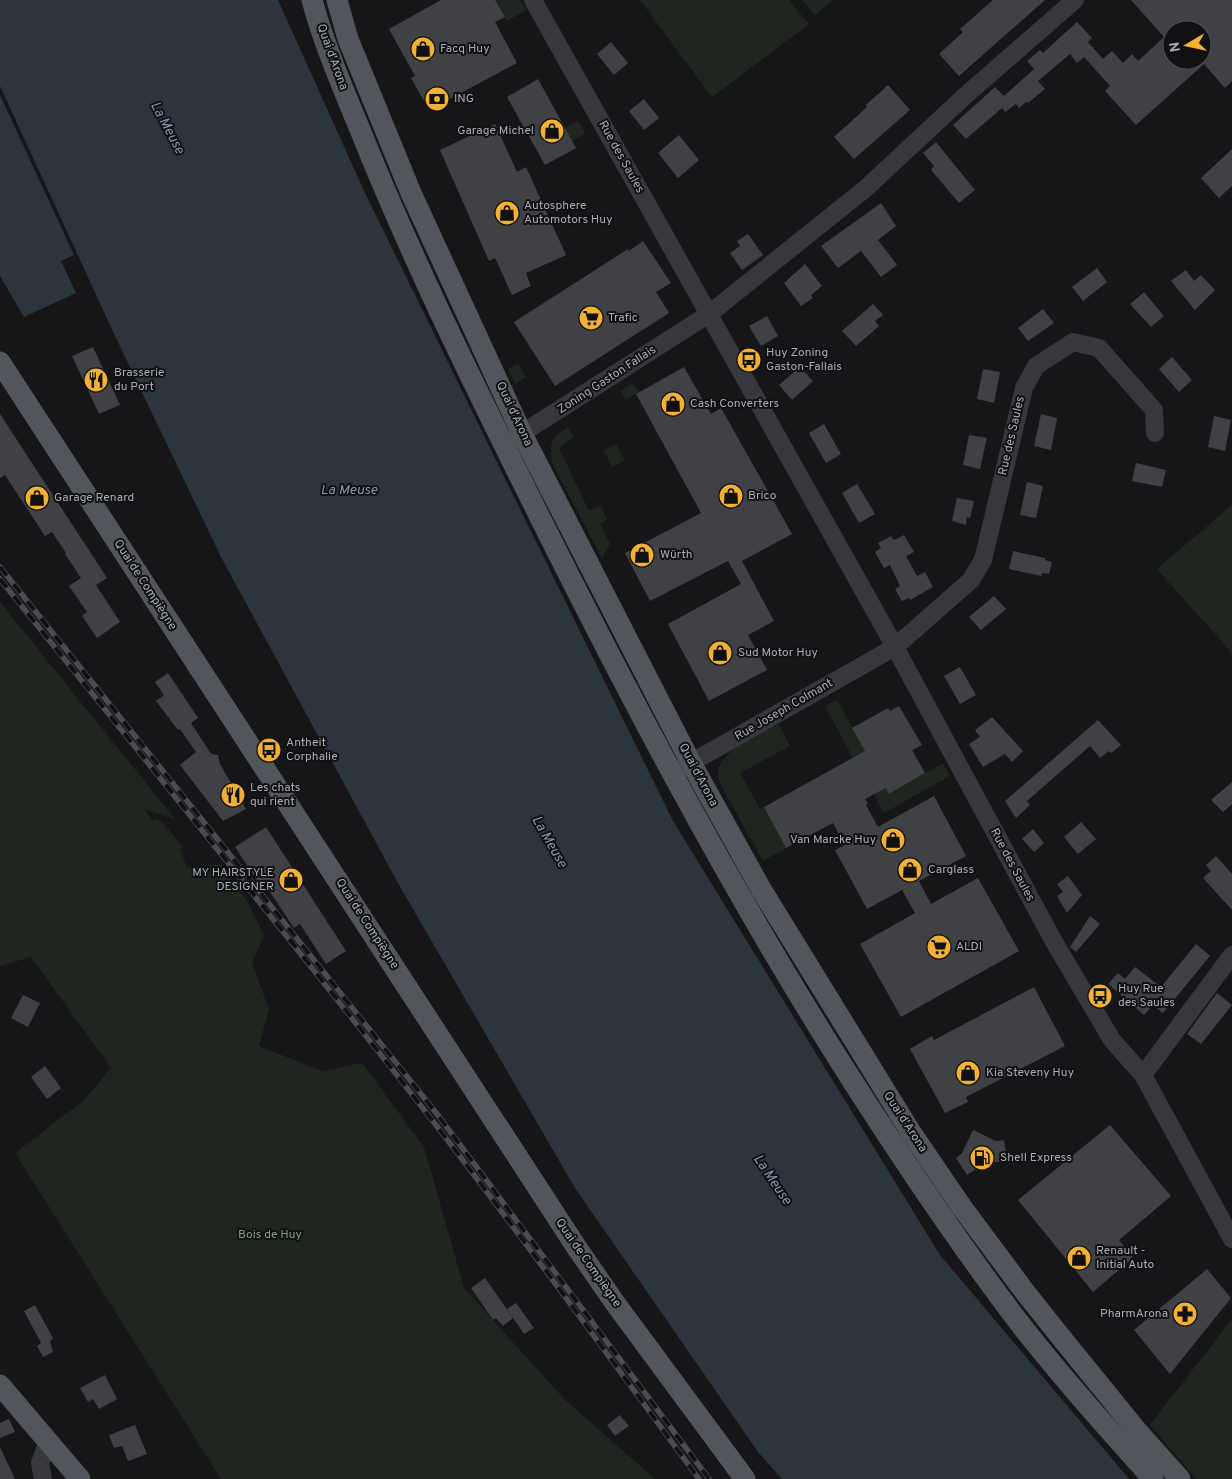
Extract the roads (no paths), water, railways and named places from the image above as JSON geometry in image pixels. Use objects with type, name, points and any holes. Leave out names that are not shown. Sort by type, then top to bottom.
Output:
[{"type":"main road","name":"Quai d'Arona","points":[[312,0],[344,91],[384,187],[454,344],[582,602],[672,773],[749,911],[804,1006],[892,1143],[956,1236],[1024,1329],[1090,1409],[1153,1479]]},
{"type":"main road","name":"Quai d'Arona","points":[[337,0],[348,39],[411,193],[522,434],[691,763],[760,889],[921,1147],[961,1206],[1025,1292],[1138,1432],[1180,1479]]},
{"type":"main road","name":"Quai de Compiègne","points":[[0,362],[572,1240],[615,1304],[745,1479]]},
{"type":"main road","points":[[0,1384],[80,1479]]},
{"type":"street","name":"Rue des Saules","points":[[532,0],[895,647],[1053,940],[1112,1040],[1143,1075],[1232,1239]]},
{"type":"street","points":[[709,314],[865,189],[966,95],[1075,0]]},
{"type":"street","name":"Zoning Gaston Fallais","points":[[503,445],[709,314]]},
{"type":"street","name":"Rue des Saules","points":[[895,647],[971,580],[983,560],[1024,388],[1036,366],[1074,342],[1099,348],[1154,410],[1155,433]]},
{"type":"street","name":"Rue Joseph Colmant","points":[[672,773],[895,647]]},
{"type":"street","points":[[1143,1075],[1232,955]]},
{"type":"street","points":[[43,1479],[40,1463],[48,1441]]},
{"type":"water","name":"La Meuse","points":[[0,0],[278,0],[365,193],[673,821],[940,1255],[1129,1479],[782,1479],[758,1452],[575,1188],[399,885],[221,557],[115,336],[0,86]]},
{"type":"water","points":[[0,95],[74,255],[61,261],[76,293],[24,317],[0,276]]},
{"type":"railway","points":[[0,567],[437,1114],[709,1479]]},
{"type":"railway","points":[[0,579],[429,1116],[699,1479]]},
{"type":"place","name":"Facq Huy","points":[[423,49]]},
{"type":"place","name":"ING","points":[[437,99]]},
{"type":"place","name":"Garage Michel","points":[[552,131]]},
{"type":"place","name":"Autosphere Automotors Huy","points":[[507,213]]},
{"type":"place","name":"Trafic","points":[[591,318]]},
{"type":"place","name":"Huy Zoning Gaston-Fallais","points":[[749,360]]},
{"type":"place","name":"Brasserie du Port","points":[[96,380]]},
{"type":"place","name":"Cash Converters","points":[[673,404]]},
{"type":"place","name":"Brico","points":[[731,496]]},
{"type":"place","name":"Garage Renard","points":[[37,498]]},
{"type":"place","name":"Würth","points":[[642,555]]},
{"type":"place","name":"Sud Motor Huy","points":[[720,653]]},
{"type":"place","name":"Antheit Corphalie","points":[[269,750]]},
{"type":"place","name":"Les chats qui rient","points":[[233,795]]},
{"type":"place","name":"Van Marcke Huy","points":[[893,840]]},
{"type":"place","name":"Carglass","points":[[910,870]]},
{"type":"place","name":"MY HAIRSTYLE DESIGNER","points":[[291,880]]},
{"type":"place","name":"ALDI","points":[[939,947]]},
{"type":"place","name":"Huy Rue des Saules","points":[[1100,996]]},
{"type":"place","name":"Kia Steveny Huy","points":[[968,1073]]},
{"type":"place","name":"Shell Express","points":[[982,1158]]},
{"type":"place","name":"Renault - Initial Auto","points":[[1079,1258]]},
{"type":"place","name":"PharmArona","points":[[1185,1314]]},
{"type":"park label","name":"Bois de Huy","points":[[270,1235]]}]
